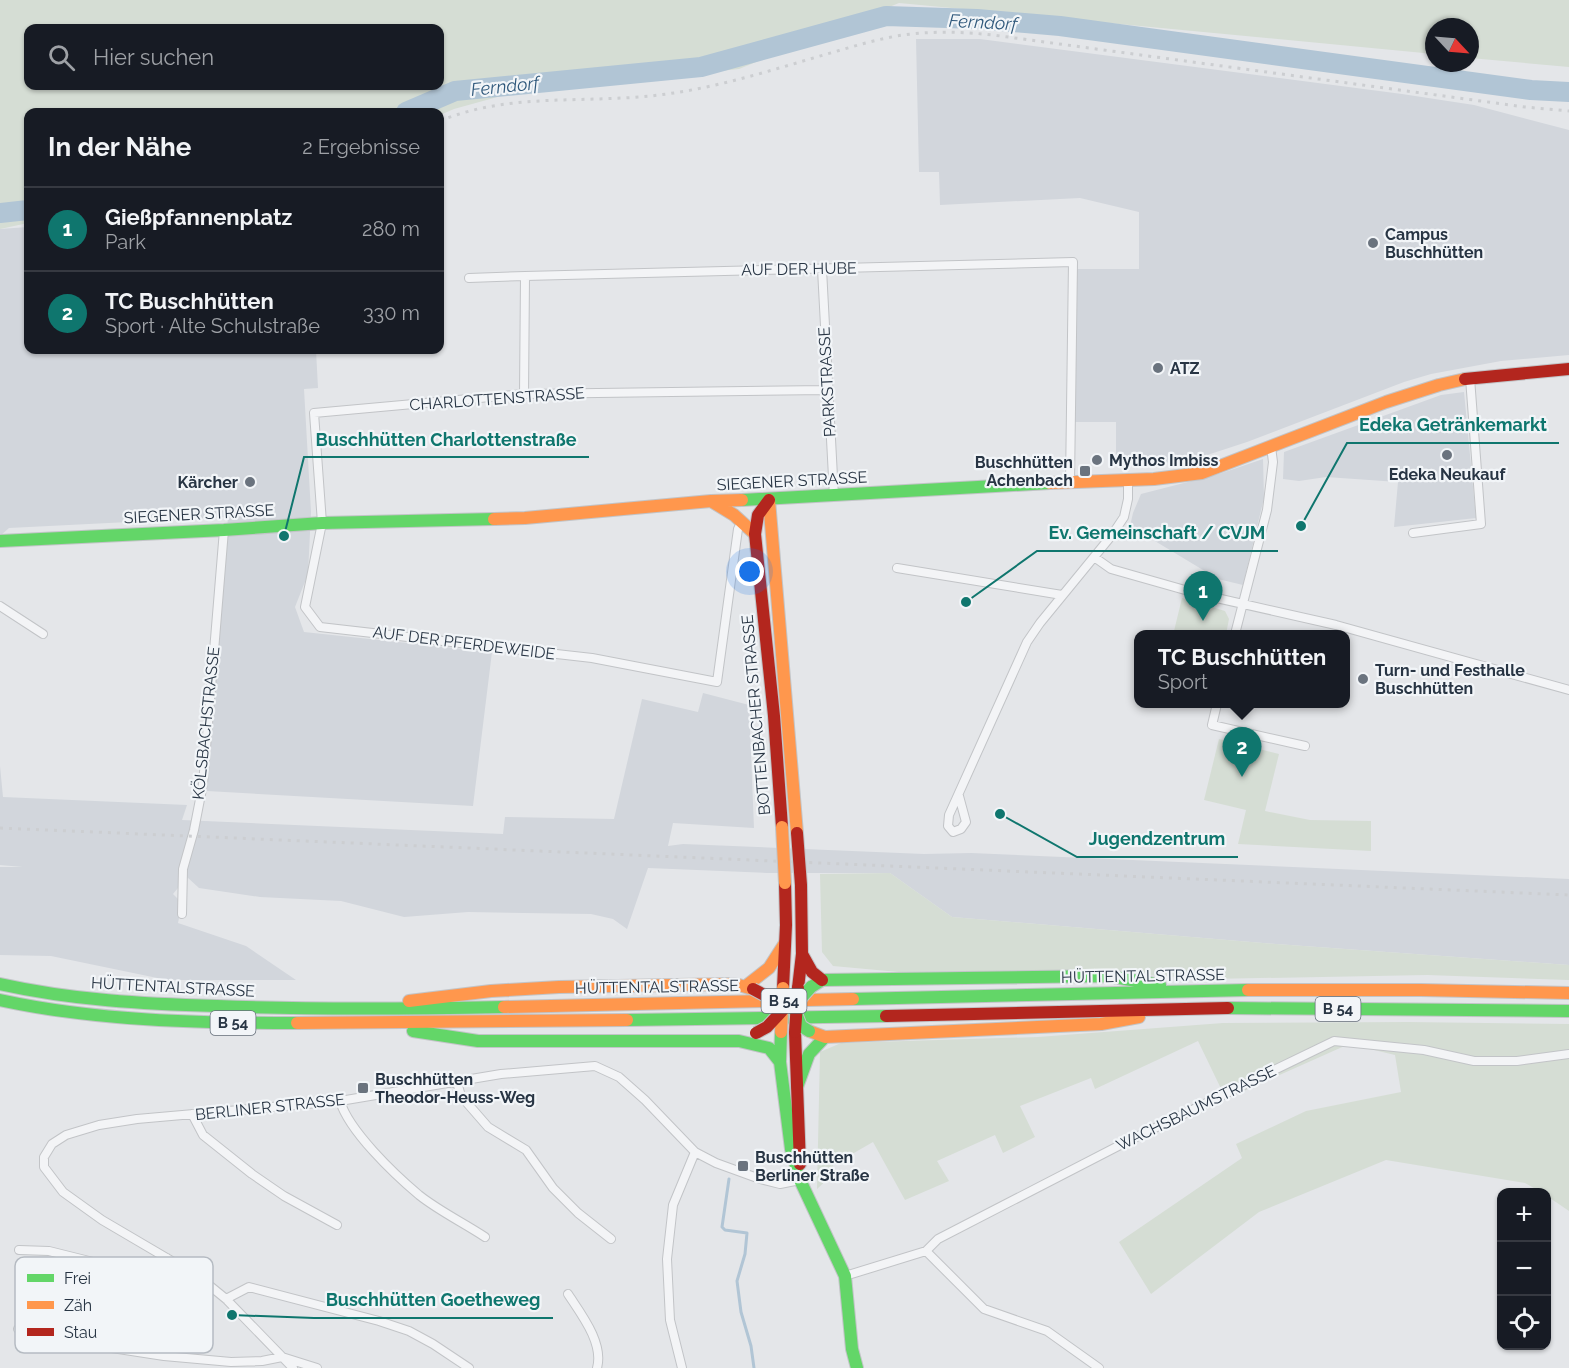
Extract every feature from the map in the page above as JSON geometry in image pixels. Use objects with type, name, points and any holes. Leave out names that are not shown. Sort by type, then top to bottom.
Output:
[{"type":"main road","name":"SIEGENER STRASSE","points":[[0,541],[224,531],[322,523],[525,518],[711,501],[769,500],[1154,479],[1202,473],[1409,394],[1470,378],[1569,369]]},
{"type":"main road","name":"BOTTENBACHER STRASSE","points":[[769,500],[759,509],[755,534],[774,716],[785,883],[785,943],[796,987]]},
{"type":"main road","name":"BOTTENBACHER STRASSE","points":[[769,500],[801,885],[802,954],[796,987]]},
{"type":"main road","points":[[711,501],[742,521],[755,534]]},
{"type":"main road","points":[[749,988],[774,963],[785,943]]},
{"type":"main road","points":[[739,1041],[767,1027],[782,1011],[796,987],[812,972],[802,954]]},
{"type":"main road","points":[[796,987],[1108,976],[1199,991]]},
{"type":"main road","name":"HÜTTENTALSTRASSE","points":[[0,984],[30,991],[100,1001],[226,1007],[368,1009],[1199,991],[1483,990],[1569,993]]},
{"type":"main road","points":[[368,1009],[423,998],[559,987],[726,984],[749,988],[766,996],[782,1011],[788,1033],[797,1086],[801,1148],[800,1180]]},
{"type":"main road","points":[[796,987],[802,997],[795,1011],[780,1062],[791,1149],[800,1180],[844,1276],[852,1349],[857,1368]]},
{"type":"main road","points":[[796,987],[795,1011],[799,1022],[804,1029],[825,1037],[1101,1024],[1190,1008]]},
{"type":"main road","name":"HÜTTENTALSTRASSE","points":[[0,1000],[66,1013],[109,1017],[237,1023],[368,1024],[798,1018],[1190,1008],[1569,1011]]},
{"type":"main road","points":[[368,1024],[478,1041],[739,1041],[769,1048],[780,1062]]},
{"type":"main road","points":[[797,1086],[809,1054],[825,1037]]},
{"type":"street","name":"AUF DER HUBE","points":[[469,278],[1077,262],[1070,482]]},
{"type":"street","name":"PARKSTRASSE","points":[[822,268],[834,496]]},
{"type":"street","points":[[524,394],[525,276]]},
{"type":"street","points":[[1413,533],[1481,524],[1470,378]]},
{"type":"street","name":"CHARLOTTENSTRASSE","points":[[322,523],[314,413],[524,394],[827,390]]},
{"type":"street","points":[[1236,630],[1267,510],[1273,462],[1271,447]]},
{"type":"street","points":[[959,796],[1028,642],[1124,517],[1128,499],[1128,480]]},
{"type":"street","name":"AUF DER PFERDEWEIDE","points":[[322,523],[305,608],[320,627],[592,658],[717,682],[738,529],[742,521]]},
{"type":"street","name":"KÖLSBACHSTRASSE","points":[[182,914],[183,869],[203,784],[224,531]]},
{"type":"street","points":[[1094,557],[1111,570],[1206,596],[1336,625],[1569,690]]},
{"type":"street","points":[[897,568],[1062,595]]},
{"type":"street","points":[[0,606],[42,634]]},
{"type":"street","points":[[1216,708],[1212,726],[1305,746]]},
{"type":"street","name":"WACHSBAUMSTRASSE","points":[[844,1276],[926,1251],[938,1239],[1128,1141],[1334,1041],[1424,1050],[1474,1061],[1517,1061],[1569,1054]]},
{"type":"street","name":"BERLINER STRASSE","points":[[164,1257],[102,1220],[63,1192],[44,1167],[44,1157],[52,1144],[66,1135],[99,1125],[340,1101],[501,1074],[595,1066],[619,1077],[645,1100],[695,1152],[716,1163],[760,1179],[780,1184],[800,1180]]},
{"type":"street","points":[[457,1082],[461,1096],[488,1126],[526,1150],[553,1188],[578,1213],[611,1239]]},
{"type":"street","points":[[340,1101],[344,1112],[373,1150],[420,1195],[485,1237]]},
{"type":"street","points":[[192,1114],[203,1135],[252,1174],[284,1196],[338,1225]]},
{"type":"street","points":[[682,1368],[670,1320],[667,1259],[673,1205],[695,1152]]},
{"type":"street","points":[[19,1251],[49,1251],[73,1257]]},
{"type":"street","points":[[926,1251],[984,1309],[1047,1331],[1095,1367]]},
{"type":"street","points":[[226,1299],[249,1287],[379,1321],[408,1331],[434,1344],[469,1368]]},
{"type":"street","name":"BERLINER STRASSE","points":[[213,1288],[293,1368]]},
{"type":"street","points":[[568,1294],[594,1337],[597,1368]]},
{"type":"street","points":[[144,1353],[231,1362],[262,1361],[282,1356],[317,1368]]},
{"type":"shaded area","points":[[0,0],[1569,0],[1569,67],[1479,59],[1479,18],[1425,18],[1425,53],[899,3],[739,69],[512,93],[444,113],[444,108],[24,108],[24,224],[0,229]]},
{"type":"shaded area","points":[[916,39],[980,39],[1402,94],[1474,105],[1569,130],[1569,355],[1501,361],[1431,374],[1198,458],[1180,462],[1116,464],[1116,422],[1075,422],[1077,269],[1139,269],[1139,212],[1080,198],[940,205],[939,172],[919,172]]},
{"type":"shaded area","points":[[24,227],[24,354],[316,354],[318,388],[304,389],[311,512],[308,574],[295,607],[304,632],[492,652],[473,806],[207,791],[228,517],[9,528],[0,536],[0,229]]},
{"type":"shaded area","points":[[1464,392],[1476,518],[1394,527],[1398,482],[1326,477],[1299,481],[1283,479],[1284,452],[1441,395]]},
{"type":"shaded area","points":[[1263,459],[1264,498],[1243,585],[1218,579],[1130,526],[1141,494],[1219,474]]},
{"type":"shaded area","points":[[1182,598],[1225,611],[1229,619],[1227,630],[1174,630]]},
{"type":"shaded area","points":[[703,693],[749,705],[754,828],[673,823],[668,846],[683,844],[924,854],[971,853],[1569,879],[1569,965],[952,917],[890,873],[767,873],[648,868],[627,929],[613,919],[591,914],[468,912],[404,917],[341,901],[260,897],[199,888],[187,877],[173,894],[182,903],[178,923],[246,946],[296,980],[167,980],[51,956],[0,955],[0,867],[23,867],[0,865],[0,766],[3,797],[187,805],[182,820],[503,834],[505,817],[614,819],[642,699],[698,712]]},
{"type":"shaded area","points":[[1219,739],[1279,754],[1265,811],[1310,820],[1371,821],[1371,851],[1238,844],[1246,810],[1204,800]]},
{"type":"shaded area","points":[[890,873],[952,917],[1569,965],[1569,980],[1427,975],[1210,979],[1064,970],[899,972],[833,966],[822,952],[820,874]]},
{"type":"shaded area","points":[[1223,1023],[1569,1024],[1569,1211],[1551,1199],[1551,1188],[1534,1188],[1525,1183],[1386,1160],[1259,1212],[1151,1294],[1119,1242],[1242,1158],[1236,1144],[1306,1111],[1401,1092],[1395,1055],[1349,1044],[1226,1099],[1198,1041],[1095,1089],[1091,1078],[1020,1106],[1035,1137],[1003,1153],[995,1135],[937,1161],[949,1181],[905,1200],[873,1142],[833,1165],[831,1176],[817,1189],[820,1052],[841,1043],[1038,1037]]},
{"type":"waterway","name":"Ferndorf","points":[[415,108],[455,91],[701,67],[886,16],[977,19],[1060,26],[1531,90],[1569,92]]},
{"type":"waterway","name":"Ferndorf","points":[[0,213],[24,210]]},
{"type":"waterway","points":[[729,1179],[722,1227],[725,1230],[747,1233],[745,1254],[737,1281],[741,1312],[751,1346],[754,1368]]},
{"type":"railway","points":[[444,120],[466,112],[520,102],[631,98],[681,92],[744,78],[858,45],[911,34],[942,32],[993,35],[1569,111]]},
{"type":"railway","points":[[0,828],[1569,895]]},
{"type":"traffic: fast","points":[[742,500],[1050,483]]},
{"type":"traffic: fast","points":[[0,541],[322,523],[494,519]]},
{"type":"traffic: fast","points":[[811,987],[822,980],[1108,976],[1160,985]]},
{"type":"traffic: fast","points":[[0,984],[81,997],[162,1004],[325,1009],[504,1007]]},
{"type":"traffic: fast","points":[[809,1031],[801,1026],[795,1011],[802,997],[811,987]]},
{"type":"traffic: fast","points":[[853,999],[1248,990]]},
{"type":"traffic: fast","points":[[0,1000],[110,1017],[297,1023]]},
{"type":"traffic: fast","points":[[1228,1008],[1569,1011]]},
{"type":"traffic: fast","points":[[627,1020],[886,1016]]},
{"type":"traffic: fast","points":[[413,1031],[478,1041],[739,1041],[769,1048],[780,1062]]},
{"type":"traffic: fast","points":[[781,1032],[780,1062],[791,1149],[800,1180],[845,1276],[852,1349],[857,1368]]},
{"type":"traffic: fast","points":[[797,1087],[809,1054],[825,1037]]},
{"type":"traffic: slow","points":[[1050,483],[1154,479],[1202,473],[1386,402],[1465,379]]},
{"type":"traffic: slow","points":[[494,519],[742,500]]},
{"type":"traffic: slow","points":[[769,500],[797,833]]},
{"type":"traffic: slow","points":[[711,501],[734,515],[755,534]]},
{"type":"traffic: slow","points":[[782,827],[785,883]]},
{"type":"traffic: slow","points":[[746,986],[769,968],[785,943]]},
{"type":"traffic: slow","points":[[409,1001],[491,991],[559,987],[735,984],[753,989]]},
{"type":"traffic: slow","points":[[781,1032],[783,988]]},
{"type":"traffic: slow","points":[[1248,990],[1569,993]]},
{"type":"traffic: slow","points":[[504,1007],[853,999]]},
{"type":"traffic: slow","points":[[809,1031],[825,1037],[1101,1024],[1139,1017]]},
{"type":"traffic: slow","points":[[297,1023],[627,1020]]},
{"type":"traffic: jam","points":[[1465,379],[1569,369]]},
{"type":"traffic: jam","points":[[769,500],[758,515],[755,534],[774,716],[782,827]]},
{"type":"traffic: jam","points":[[797,833],[801,885]]},
{"type":"traffic: jam","points":[[783,988],[785,883]]},
{"type":"traffic: jam","points":[[798,988],[802,954],[801,885]]},
{"type":"traffic: jam","points":[[802,954],[812,972],[822,980]]},
{"type":"traffic: jam","points":[[795,1032],[798,988]]},
{"type":"traffic: jam","points":[[753,989],[766,996],[782,1011],[767,1027],[756,1033]]},
{"type":"traffic: jam","points":[[886,1016],[1228,1008]]},
{"type":"traffic: jam","points":[[795,1032],[800,1164]]},
{"type":"place","name":"Campus Buschhütten","points":[[1373,243]]},
{"type":"place","name":"ATZ","points":[[1158,368]]},
{"type":"place","name":"Edeka Neukauf","points":[[1447,455]]},
{"type":"place","name":"Mythos Imbiss","points":[[1097,460]]},
{"type":"place","name":"Buschhütten Achenbach","points":[[1085,471]]},
{"type":"place","name":"Kärcher","points":[[250,482]]},
{"type":"place","name":"Edeka Getränkemarkt","points":[[1301,526]]},
{"type":"place","name":"Buschhütten Charlottenstraße","points":[[284,536]]},
{"type":"place","name":"Ev. Gemeinschaft / CVJM","points":[[966,602]]},
{"type":"place","name":"Gießpfannenplatz","points":[[1203,621]]},
{"type":"place","name":"Turn- und Festhalle Buschhütten","points":[[1363,679]]},
{"type":"place","name":"TC Buschhütten","points":[[1242,777]]},
{"type":"place","name":"Jugendzentrum","points":[[1000,814]]},
{"type":"place","name":"Buschhütten Theodor-Heuss-Weg","points":[[363,1088]]},
{"type":"place","name":"Buschhütten Berliner Straße","points":[[743,1166]]},
{"type":"place","name":"Buschhütten Goetheweg","points":[[232,1315]]}]
